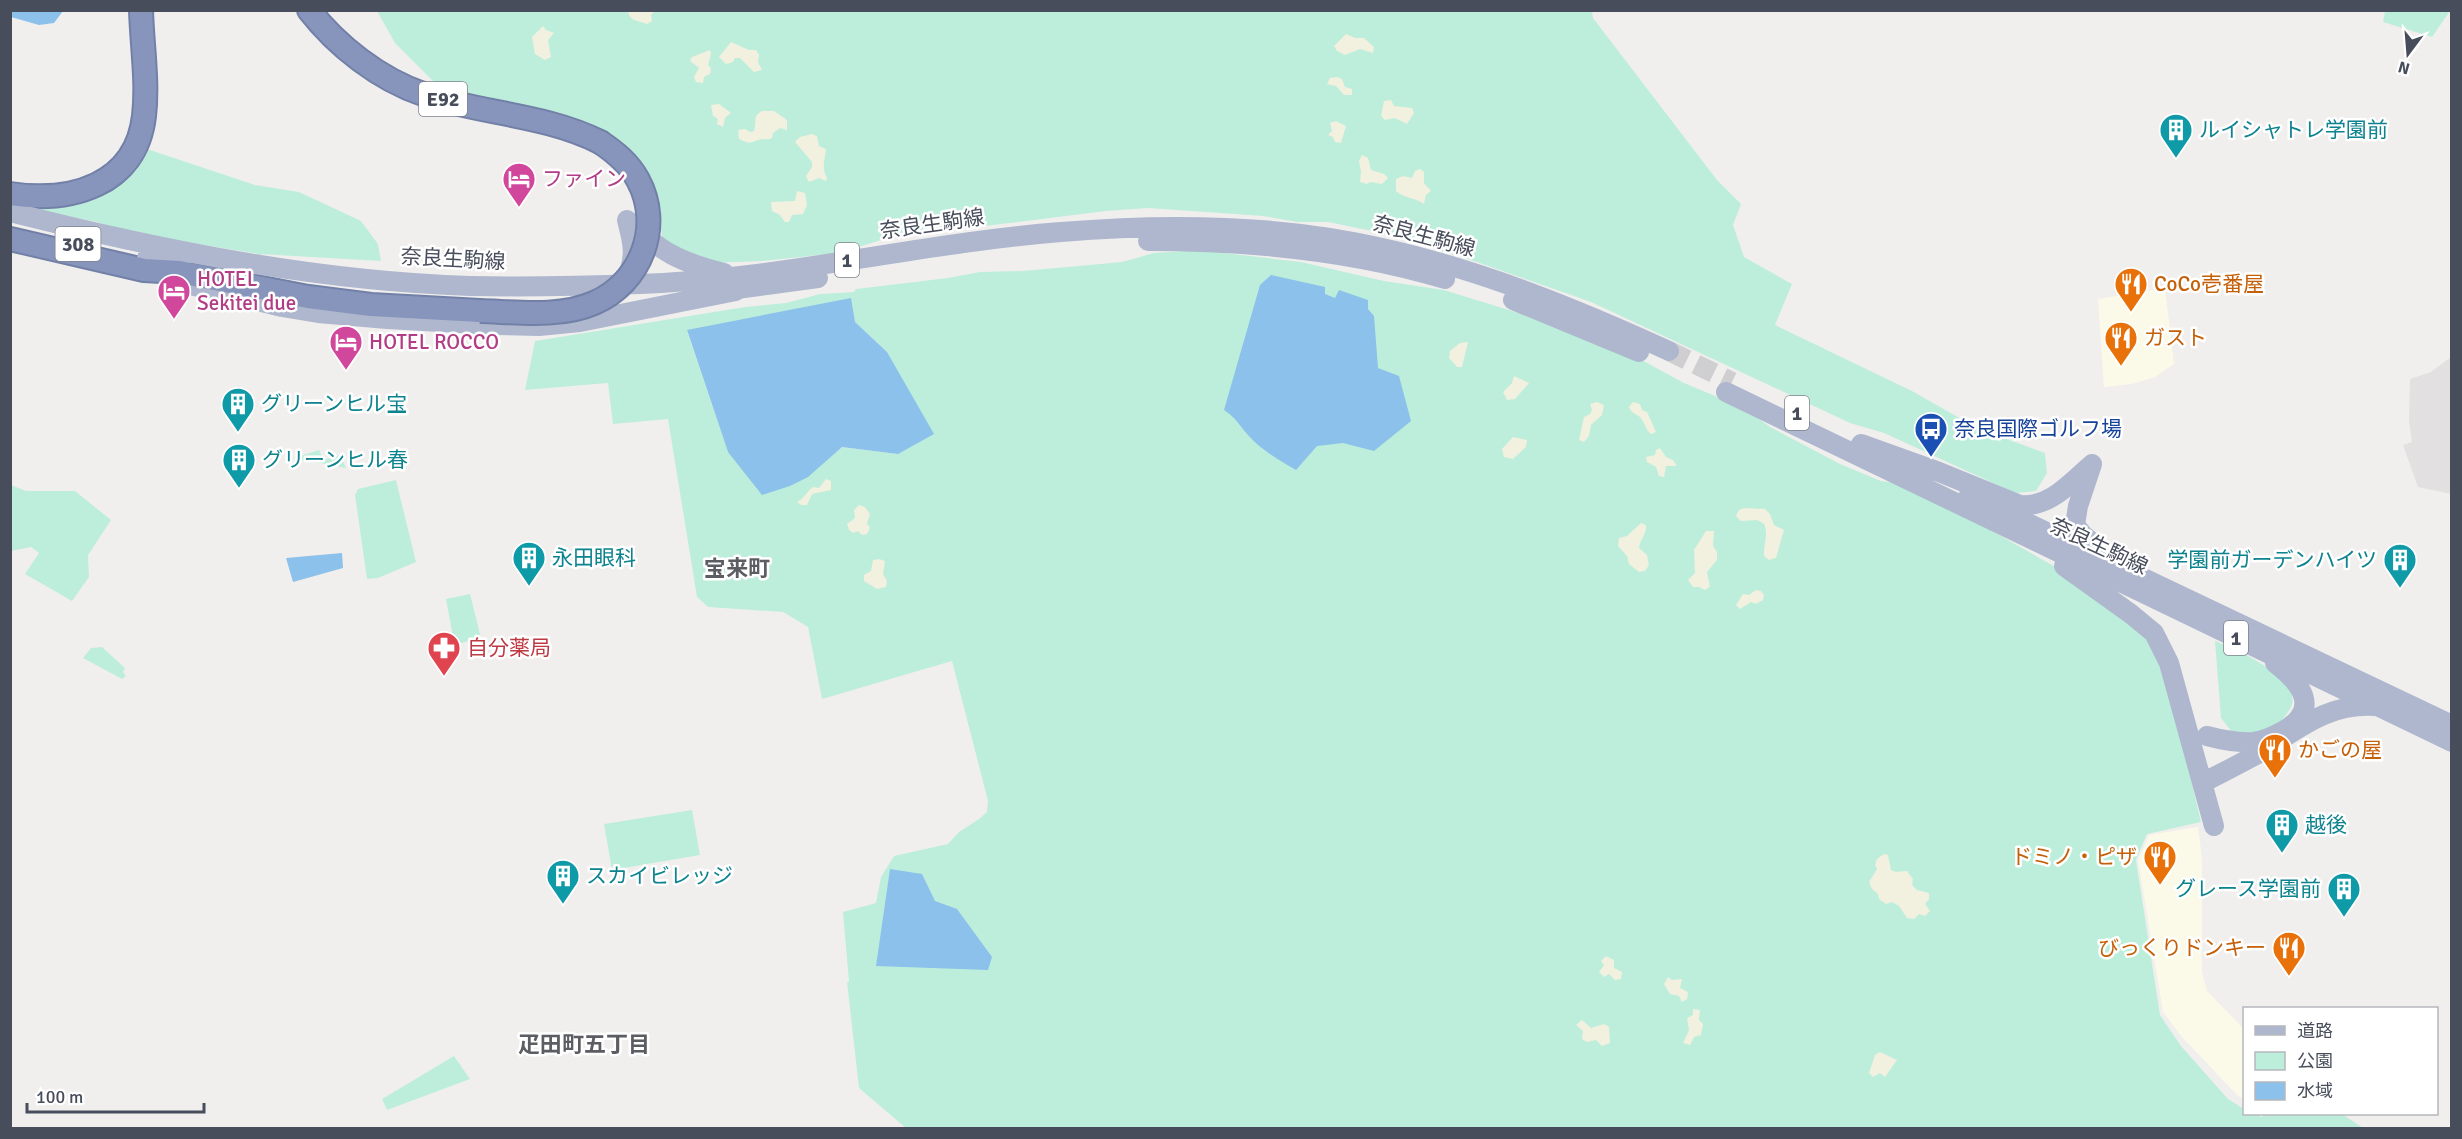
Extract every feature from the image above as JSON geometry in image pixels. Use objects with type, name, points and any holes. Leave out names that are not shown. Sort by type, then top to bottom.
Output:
[{"type":"highway","points":[[10,194],[48,197],[83,191],[109,177],[131,156],[144,119],[141,10]]},
{"type":"highway","name":"E92","points":[[145,264],[308,297],[371,305],[480,311],[540,312],[580,308],[612,293],[627,280],[640,259],[646,242],[648,214],[645,195],[629,166],[600,142],[579,131],[557,124],[442,99],[404,86],[386,77],[354,54],[309,10]]},
{"type":"highway","name":"308","points":[[10,229],[145,264]]},
{"type":"highway","name":"308","points":[[10,239],[145,264]]},
{"type":"main road","name":"奈良生駒線","points":[[10,212],[128,240],[295,270],[381,280],[468,286],[746,282]]},
{"type":"main road","points":[[597,285],[623,277],[630,268],[634,258],[627,220],[665,252],[680,260],[746,282]]},
{"type":"main road","name":"奈良生駒線","points":[[145,264],[294,283],[435,296],[560,299],[680,295],[746,282],[1010,250],[1137,241],[1254,243],[1354,258],[1436,276],[1496,294],[1666,357]]},
{"type":"main road","name":"奈良生駒線","points":[[145,264],[178,282],[318,313],[494,326],[538,326],[590,321],[746,282]]},
{"type":"main road","name":"奈良生駒線","points":[[2451,725],[1861,444],[1729,387],[2019,535],[2381,706],[2451,742]]},
{"type":"main road","points":[[1861,444],[2020,505],[2032,506],[2044,503],[2092,464],[2078,507],[2075,525],[2084,537],[2136,574]]},
{"type":"main road","points":[[2019,535],[2131,614],[2154,633],[2169,663],[2214,826]]},
{"type":"main road","points":[[2207,736],[2231,742],[2255,742],[2274,736],[2302,716],[2305,706],[2299,686],[2292,676],[2249,644]]},
{"type":"main road","points":[[2210,779],[2256,755],[2318,716],[2355,705],[2381,706]]},
{"type":"shaded area","points":[[2165,288],[2174,364],[2155,377],[2132,384],[2104,387],[2098,299]]},
{"type":"shaded area","points":[[2451,357],[2451,494],[2418,487],[2403,445],[2412,442],[2409,420],[2410,379],[2431,372]]},
{"type":"shaded area","points":[[2198,827],[2202,860],[2202,972],[2207,991],[2243,1028],[2243,1098],[2237,1095],[2182,1037],[2163,1012],[2138,860],[2149,835]]},
{"type":"green space","points":[[2385,10],[2450,11],[2432,37],[2383,22]]},
{"type":"green space","points":[[377,11],[1592,11],[1593,18],[1717,180],[1741,204],[1733,225],[1744,257],[1792,284],[1775,325],[1912,391],[1977,428],[2045,453],[2047,473],[2036,491],[2015,493],[1884,433],[1850,423],[1591,302],[1471,260],[1386,234],[1328,222],[1297,222],[1263,216],[1148,208],[907,232],[839,253],[762,261],[711,263],[662,240],[658,197],[651,179],[638,160],[507,105],[440,88],[395,43]]},
{"type":"green space","points":[[141,147],[255,185],[299,192],[361,221],[378,244],[381,261],[259,254],[130,233],[97,222],[43,211],[34,204],[78,201]]},
{"type":"green space","points":[[1198,250],[1301,262],[1384,281],[1444,290],[1535,318],[1629,353],[1684,383],[1744,408],[1770,427],[1840,464],[1881,481],[1896,483],[1964,515],[2079,583],[2149,639],[2160,660],[2175,711],[2201,822],[2147,834],[2136,860],[2160,1015],[2181,1046],[2228,1099],[2243,1108],[2243,1115],[2262,1117],[2264,1115],[2344,1115],[2363,1128],[906,1128],[859,1088],[847,982],[849,982],[843,912],[876,903],[881,877],[894,856],[948,844],[959,832],[987,812],[988,801],[952,661],[822,699],[808,627],[783,612],[708,607],[697,597],[668,419],[613,424],[608,383],[525,390],[535,341],[745,307],[786,303],[820,294],[854,292],[856,289],[980,272],[1023,271],[1122,262],[1154,253]],"holes":[[[855,322],[887,352],[898,454],[842,447],[833,453],[728,452],[687,331]]]},
{"type":"green space","points":[[319,450],[324,460],[340,455],[346,468],[294,458]]},
{"type":"green space","points":[[396,480],[416,562],[378,578],[367,579],[355,495],[358,489]]},
{"type":"green space","points":[[11,485],[26,491],[75,491],[111,520],[88,555],[89,577],[72,601],[25,574],[39,553],[31,547],[11,551]]},
{"type":"green space","points":[[470,594],[481,638],[461,643],[453,637],[446,599]]},
{"type":"green space","points":[[2215,641],[2254,659],[2281,678],[2290,689],[2293,701],[2288,712],[2274,727],[2241,736],[2231,731],[2221,718]]},
{"type":"green space","points":[[102,647],[125,668],[123,672],[126,676],[122,679],[83,658],[91,648]]},
{"type":"green space","points":[[692,810],[700,855],[612,870],[604,824]]},
{"type":"green space","points":[[454,1056],[470,1079],[387,1110],[382,1099]]},
{"type":"sand","points":[[628,10],[667,11],[655,11],[651,15],[652,21],[647,24],[633,19]]},
{"type":"sand","points":[[543,26],[554,33],[548,40],[551,57],[545,60],[535,54],[532,37]]},
{"type":"sand","points":[[1346,34],[1355,38],[1364,38],[1374,47],[1373,53],[1360,49],[1345,55],[1337,51],[1334,46]]},
{"type":"sand","points":[[731,42],[749,50],[756,50],[762,70],[754,72],[740,58],[735,58],[733,62],[726,64],[719,57]]},
{"type":"sand","points":[[710,50],[708,65],[711,68],[710,74],[704,77],[703,83],[696,82],[694,77],[699,68],[690,61],[692,57]]},
{"type":"sand","points":[[1330,78],[1342,79],[1345,87],[1352,89],[1352,95],[1344,95],[1336,86],[1327,84]]},
{"type":"sand","points":[[1391,100],[1394,106],[1412,108],[1414,113],[1407,124],[1395,118],[1385,120],[1381,116],[1384,101]]},
{"type":"sand","points":[[719,104],[731,113],[725,118],[723,127],[717,124],[718,119],[713,116],[711,105]]},
{"type":"sand","points":[[762,111],[774,111],[787,120],[787,130],[780,128],[773,133],[771,139],[747,142],[739,139],[738,130],[754,131],[756,117]]},
{"type":"sand","points":[[1336,121],[1346,126],[1341,143],[1335,142],[1333,137],[1328,135],[1332,131],[1330,123]]},
{"type":"sand","points":[[812,134],[817,136],[819,146],[826,149],[824,167],[826,181],[819,178],[809,182],[806,176],[812,167],[812,162],[795,142],[800,137]]},
{"type":"sand","points":[[1362,155],[1368,158],[1371,170],[1384,174],[1388,178],[1382,184],[1360,182],[1359,161]]},
{"type":"sand","points":[[1420,169],[1424,172],[1424,183],[1431,191],[1426,195],[1424,204],[1396,191],[1396,179],[1403,176],[1412,178],[1415,171]]},
{"type":"sand","points":[[797,191],[805,193],[807,205],[803,214],[792,215],[789,222],[785,222],[780,215],[772,211],[771,202],[795,201]]},
{"type":"sand","points":[[1468,342],[1462,367],[1457,367],[1449,358],[1450,351],[1460,343]]},
{"type":"sand","points":[[1514,376],[1529,383],[1515,399],[1507,400],[1503,392],[1512,383]]},
{"type":"sand","points":[[1597,402],[1604,405],[1602,415],[1591,425],[1589,436],[1584,442],[1579,440],[1584,417],[1592,410],[1590,404]]},
{"type":"sand","points":[[1633,402],[1640,404],[1642,410],[1647,412],[1656,432],[1651,434],[1640,417],[1631,411],[1629,407]]},
{"type":"sand","points":[[1513,437],[1527,440],[1526,447],[1513,459],[1504,457],[1502,449]]},
{"type":"sand","points":[[1660,448],[1666,457],[1673,460],[1677,466],[1666,466],[1664,477],[1659,476],[1656,467],[1647,462],[1646,457],[1655,455],[1656,450]]},
{"type":"sand","points":[[826,479],[831,481],[831,490],[812,494],[807,505],[797,502],[813,487],[819,488]]},
{"type":"sand","points":[[859,505],[865,507],[870,514],[867,523],[870,528],[867,534],[862,535],[858,531],[853,533],[847,524],[855,518],[854,510]]},
{"type":"sand","points":[[1744,508],[1765,509],[1770,514],[1774,525],[1784,530],[1776,558],[1769,560],[1764,556],[1766,532],[1764,524],[1757,520],[1741,521],[1736,516],[1739,510]]},
{"type":"sand","points":[[1641,523],[1646,525],[1646,528],[1639,548],[1647,555],[1649,565],[1645,571],[1639,572],[1629,564],[1627,556],[1618,546],[1619,538],[1627,536]]},
{"type":"sand","points":[[1706,531],[1714,531],[1713,546],[1717,552],[1717,560],[1707,572],[1710,587],[1705,590],[1693,587],[1688,580],[1695,573],[1694,550]]},
{"type":"sand","points":[[873,560],[885,561],[883,574],[887,581],[886,587],[877,589],[864,581],[864,575],[871,571]]},
{"type":"sand","points":[[1756,590],[1761,591],[1764,595],[1763,600],[1756,604],[1751,602],[1740,609],[1736,605],[1743,594],[1749,595]]},
{"type":"sand","points":[[1884,854],[1888,855],[1891,870],[1907,871],[1913,879],[1912,885],[1917,890],[1929,893],[1929,899],[1925,904],[1930,911],[1925,916],[1919,914],[1914,919],[1907,918],[1899,906],[1892,902],[1886,904],[1872,889],[1869,882],[1877,869],[1875,865],[1877,859]]},
{"type":"sand","points":[[1606,956],[1614,960],[1614,968],[1622,972],[1621,979],[1615,980],[1609,974],[1604,977],[1599,972],[1604,965],[1601,961]]},
{"type":"sand","points":[[1668,977],[1672,980],[1682,979],[1680,988],[1688,992],[1687,999],[1682,1002],[1679,996],[1670,994],[1664,984]]},
{"type":"sand","points":[[1693,1009],[1700,1010],[1699,1020],[1703,1024],[1701,1035],[1694,1037],[1690,1045],[1683,1043],[1689,1030],[1687,1018],[1693,1015]]},
{"type":"sand","points":[[1582,1020],[1591,1028],[1604,1024],[1609,1027],[1610,1043],[1602,1046],[1596,1040],[1587,1042],[1582,1039],[1583,1031],[1576,1025]]},
{"type":"sand","points":[[1880,1052],[1897,1060],[1885,1077],[1880,1073],[1873,1077],[1869,1073],[1875,1055]]},
{"type":"water","points":[[10,11],[63,11],[54,23],[39,25],[11,17]]},
{"type":"water","points":[[1271,275],[1325,287],[1325,294],[1335,298],[1339,290],[1368,300],[1368,309],[1374,316],[1378,368],[1399,376],[1411,421],[1374,451],[1343,443],[1317,446],[1296,470],[1259,445],[1224,410],[1260,285]]},
{"type":"water","points":[[851,298],[855,322],[887,352],[934,434],[898,454],[842,447],[808,477],[790,486],[762,495],[728,452],[687,330]]},
{"type":"water","points":[[342,553],[343,568],[293,582],[286,558]]},
{"type":"water","points":[[890,869],[922,874],[935,901],[957,909],[992,957],[988,970],[876,966]]},
{"type":"tunnel","points":[[1669,351],[1732,382]]},
{"type":"place","name":"ルイシャトレ学園前","points":[[2176,159]]},
{"type":"place","name":"ファイン","points":[[519,208]]},
{"type":"place","name":"CoCo壱番屋","points":[[2131,313]]},
{"type":"place","name":"HOTEL Sekitei due","points":[[174,320]]},
{"type":"place","name":"ガスト","points":[[2121,367]]},
{"type":"place","name":"HOTEL ROCCO","points":[[346,371]]},
{"type":"place","name":"グリーンヒル宝","points":[[238,433]]},
{"type":"place","name":"奈良国際ゴルフ場","points":[[1931,458]]},
{"type":"place","name":"グリーンヒル春","points":[[239,489]]},
{"type":"place","name":"永田眼科","points":[[529,587]]},
{"type":"place","name":"学園前ガーデンハイツ","points":[[2400,589]]},
{"type":"place","name":"自分薬局","points":[[444,677]]},
{"type":"place","name":"かごの屋","points":[[2275,779]]},
{"type":"place","name":"越後","points":[[2282,854]]},
{"type":"place","name":"ドミノ・ピザ","points":[[2160,886]]},
{"type":"place","name":"スカイビレッジ","points":[[563,905]]},
{"type":"place","name":"グレース学園前","points":[[2344,918]]},
{"type":"place","name":"びっくりドンキー","points":[[2289,977]]},
{"type":"district","name":"宝来町","points":[[737,568]]},
{"type":"district","name":"疋田町五丁目","points":[[584,1044]]}]
